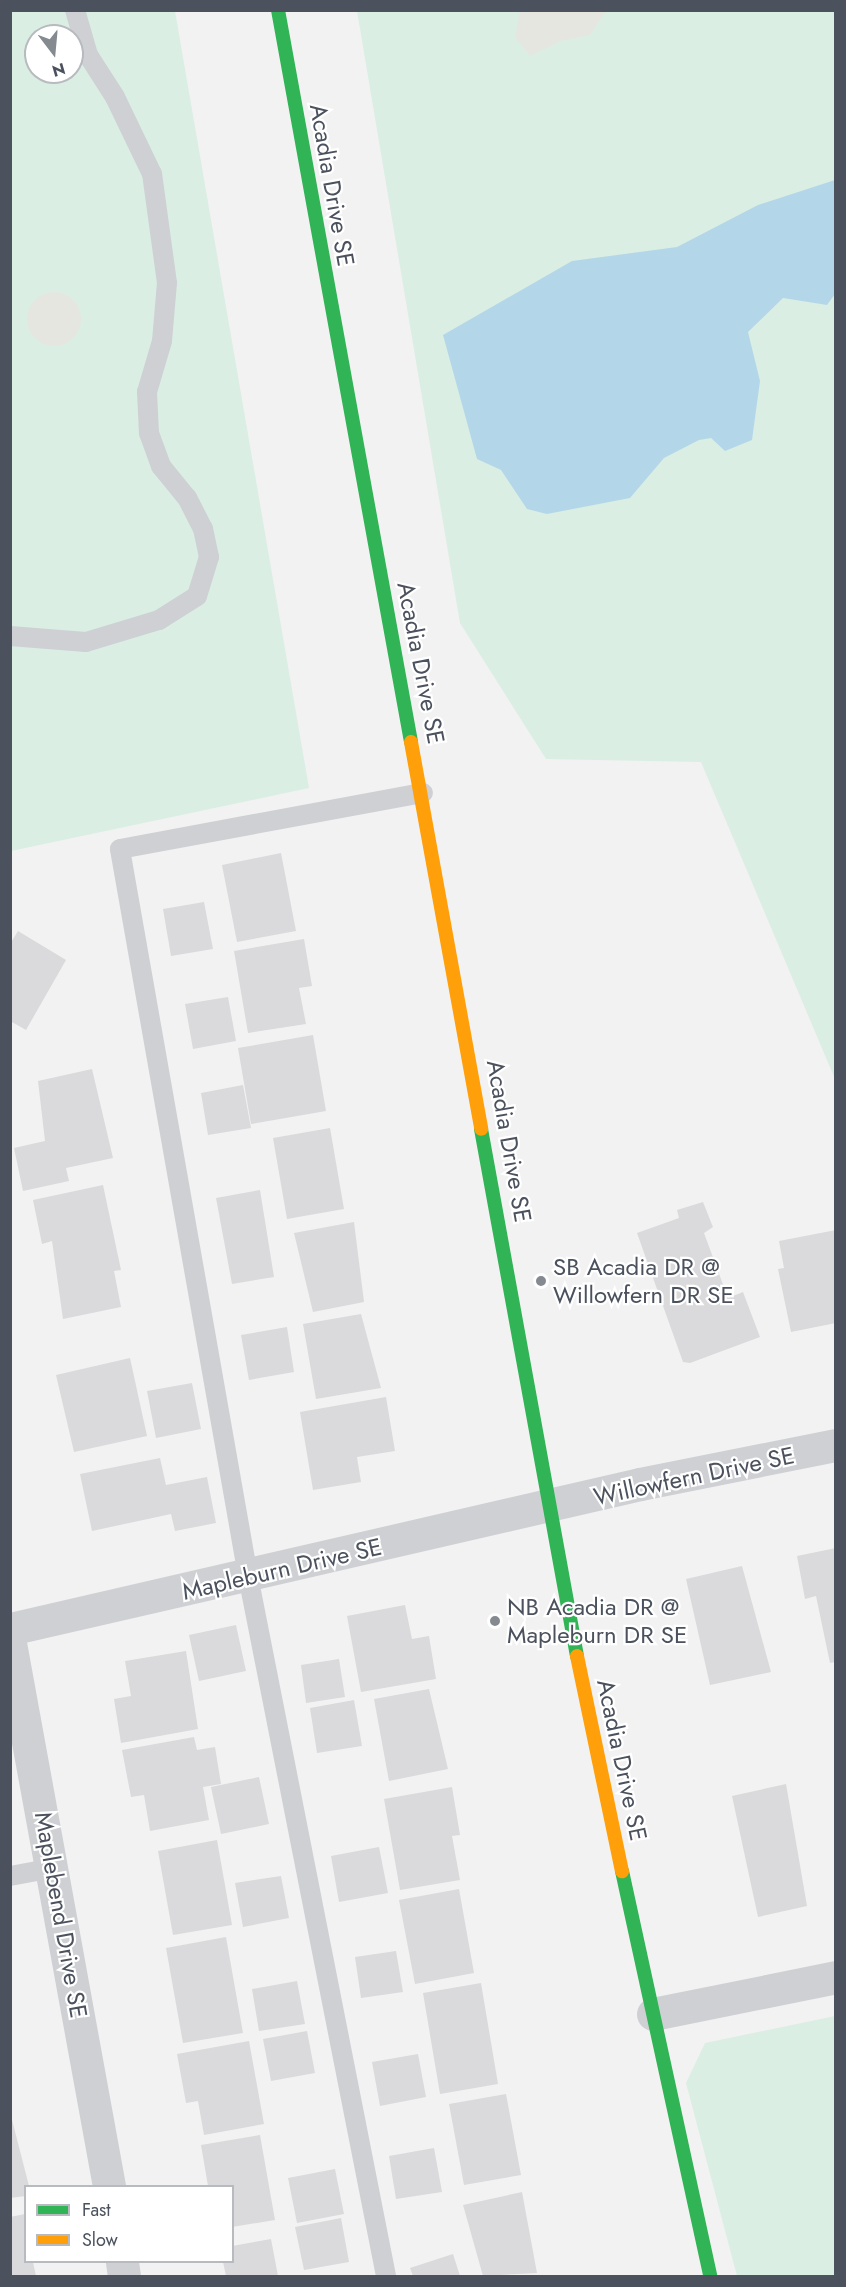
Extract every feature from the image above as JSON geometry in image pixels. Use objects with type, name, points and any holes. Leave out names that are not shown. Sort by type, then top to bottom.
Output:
[{"type":"street","name":"Acadia Drive SE","points":[[278,10],[423,793],[553,1509],[582,1684],[710,2277]]},
{"type":"street","name":"Willowfern Drive SE","points":[[553,1509],[640,1484],[836,1445]]},
{"type":"street","name":"Mapleburn Drive SE","points":[[10,1629],[553,1509]]},
{"type":"street","name":"Maplebend Drive SE","points":[[10,1643],[53,1868],[109,2185]]},
{"type":"street","points":[[654,2014],[836,1977]]},
{"type":"lane","points":[[10,636],[86,642],[159,620],[197,596],[209,557],[203,529],[161,466],[148,433],[147,392],[162,341],[167,283],[152,174],[116,97],[88,55],[75,10]]},
{"type":"lane","points":[[387,2277],[248,1576],[120,849],[423,793]]},
{"type":"lane","points":[[10,1876],[53,1868]]},
{"type":"green space","points":[[11,11],[175,11],[309,788],[11,851]]},
{"type":"green space","points":[[357,11],[835,11],[835,1079],[701,762],[546,759],[460,623]]},
{"type":"green space","points":[[835,2016],[835,2276],[737,2276],[686,2083],[705,2043]]},
{"type":"sand","points":[[520,10],[606,11],[590,35],[561,41],[530,56],[515,37]]},
{"type":"sand","points":[[54,292],[64,294],[73,300],[79,309],[81,319],[79,329],[73,338],[64,344],[54,346],[44,344],[35,338],[29,329],[27,319],[29,309],[35,300],[44,294]]},
{"type":"water","points":[[835,180],[835,294],[827,305],[783,298],[748,332],[760,381],[752,440],[725,451],[711,438],[699,440],[664,458],[630,498],[547,514],[527,509],[501,470],[477,459],[443,335],[572,261],[677,247],[758,205]]},
{"type":"building","points":[[281,853],[296,931],[237,942],[222,865]]},
{"type":"building","points":[[204,902],[213,949],[171,956],[163,909]]},
{"type":"building","points":[[18,931],[66,960],[26,1030],[10,1021],[10,944]]},
{"type":"building","points":[[304,939],[312,986],[299,988],[306,1024],[248,1033],[234,951]]},
{"type":"building","points":[[228,997],[236,1041],[193,1049],[185,1004]]},
{"type":"building","points":[[313,1035],[326,1111],[251,1124],[238,1048]]},
{"type":"building","points":[[92,1069],[113,1158],[66,1168],[69,1181],[23,1191],[14,1148],[45,1141],[38,1081]]},
{"type":"building","points":[[243,1085],[251,1128],[208,1135],[201,1093]]},
{"type":"building","points":[[330,1128],[344,1209],[287,1219],[273,1138]]},
{"type":"building","points":[[103,1185],[121,1270],[114,1271],[121,1307],[63,1319],[52,1241],[42,1244],[33,1200]]},
{"type":"building","points":[[260,1190],[274,1277],[232,1284],[216,1198]]},
{"type":"building","points":[[703,1202],[713,1227],[704,1233],[728,1298],[743,1292],[760,1337],[690,1363],[683,1362],[637,1233],[679,1218],[677,1210]]},
{"type":"building","points":[[354,1222],[364,1302],[313,1312],[294,1233]]},
{"type":"building","points":[[836,1230],[836,1323],[791,1332],[778,1269],[784,1268],[779,1241]]},
{"type":"building","points":[[361,1314],[381,1388],[316,1399],[303,1324]]},
{"type":"building","points":[[287,1327],[294,1372],[249,1380],[241,1335]]},
{"type":"building","points":[[130,1358],[147,1436],[74,1452],[56,1375]]},
{"type":"building","points":[[192,1383],[201,1429],[156,1438],[147,1391]]},
{"type":"building","points":[[386,1397],[395,1451],[357,1457],[361,1482],[313,1490],[300,1412]]},
{"type":"building","points":[[160,1458],[166,1485],[207,1477],[216,1523],[175,1531],[171,1514],[92,1531],[80,1474]]},
{"type":"building","points":[[836,1548],[836,1662],[830,1663],[816,1596],[805,1599],[797,1556]]},
{"type":"building","points":[[742,1566],[771,1672],[710,1685],[686,1579]]},
{"type":"building","points":[[405,1605],[412,1639],[429,1636],[436,1679],[361,1692],[347,1616]]},
{"type":"building","points":[[236,1625],[246,1671],[199,1681],[189,1635]]},
{"type":"building","points":[[186,1651],[198,1729],[121,1743],[114,1699],[131,1696],[125,1661]]},
{"type":"building","points":[[339,1659],[345,1697],[306,1703],[301,1665]]},
{"type":"building","points":[[429,1689],[448,1769],[389,1781],[374,1699]]},
{"type":"building","points":[[354,1700],[362,1746],[317,1753],[310,1708]]},
{"type":"building","points":[[194,1737],[197,1750],[215,1747],[221,1784],[203,1787],[209,1820],[150,1831],[144,1795],[131,1797],[122,1750]]},
{"type":"building","points":[[259,1777],[269,1824],[221,1834],[211,1787]]},
{"type":"building","points":[[786,1784],[807,1906],[758,1917],[732,1796]]},
{"type":"building","points":[[452,1787],[460,1835],[452,1836],[460,1880],[400,1890],[384,1799]]},
{"type":"building","points":[[217,1840],[232,1925],[173,1935],[158,1851]]},
{"type":"building","points":[[379,1847],[388,1893],[339,1902],[331,1856]]},
{"type":"building","points":[[281,1876],[289,1918],[243,1927],[235,1883]]},
{"type":"building","points":[[459,1889],[474,1973],[415,1984],[399,1900]]},
{"type":"building","points":[[226,1937],[243,2033],[183,2043],[166,1948]]},
{"type":"building","points":[[396,1951],[403,1992],[361,1998],[355,1957]]},
{"type":"building","points":[[297,1981],[305,2024],[259,2031],[252,1989]]},
{"type":"building","points":[[481,1983],[498,2084],[440,2094],[423,1993]]},
{"type":"building","points":[[307,2031],[315,2073],[271,2081],[263,2039]]},
{"type":"building","points":[[249,2041],[264,2124],[204,2135],[198,2101],[186,2103],[177,2054]]},
{"type":"building","points":[[418,2054],[426,2097],[380,2106],[372,2062]]},
{"type":"building","points":[[506,2094],[521,2175],[464,2185],[449,2104]]},
{"type":"building","points":[[10,2112],[29,2185],[24,2185],[24,2196],[10,2198]]},
{"type":"building","points":[[260,2135],[275,2220],[234,2227],[234,2185],[208,2185],[201,2145]]},
{"type":"building","points":[[434,2148],[442,2192],[396,2199],[389,2156]]},
{"type":"building","points":[[335,2169],[344,2214],[297,2223],[288,2178]]},
{"type":"building","points":[[522,2192],[537,2273],[483,2276],[463,2205]]},
{"type":"building","points":[[24,2214],[24,2263],[33,2263],[36,2276],[10,2276],[10,2217]]},
{"type":"building","points":[[341,2218],[349,2262],[304,2270],[295,2227]]},
{"type":"building","points":[[271,2239],[278,2276],[226,2276],[223,2263],[234,2263],[234,2246]]},
{"type":"building","points":[[453,2254],[460,2276],[413,2276],[410,2268]]},
{"type":"traffic: fast","points":[[278,10],[411,742]]},
{"type":"traffic: fast","points":[[481,1129],[577,1656]]},
{"type":"traffic: fast","points":[[622,1871],[710,2276]]},
{"type":"traffic: slow","points":[[411,742],[481,1129]]},
{"type":"traffic: slow","points":[[577,1656],[622,1871]]},
{"type":"place","name":"SB Acadia DR @ Willowfern DR SE","points":[[541,1281]]},
{"type":"place","name":"NB Acadia DR @ Mapleburn DR SE","points":[[495,1621]]}]
